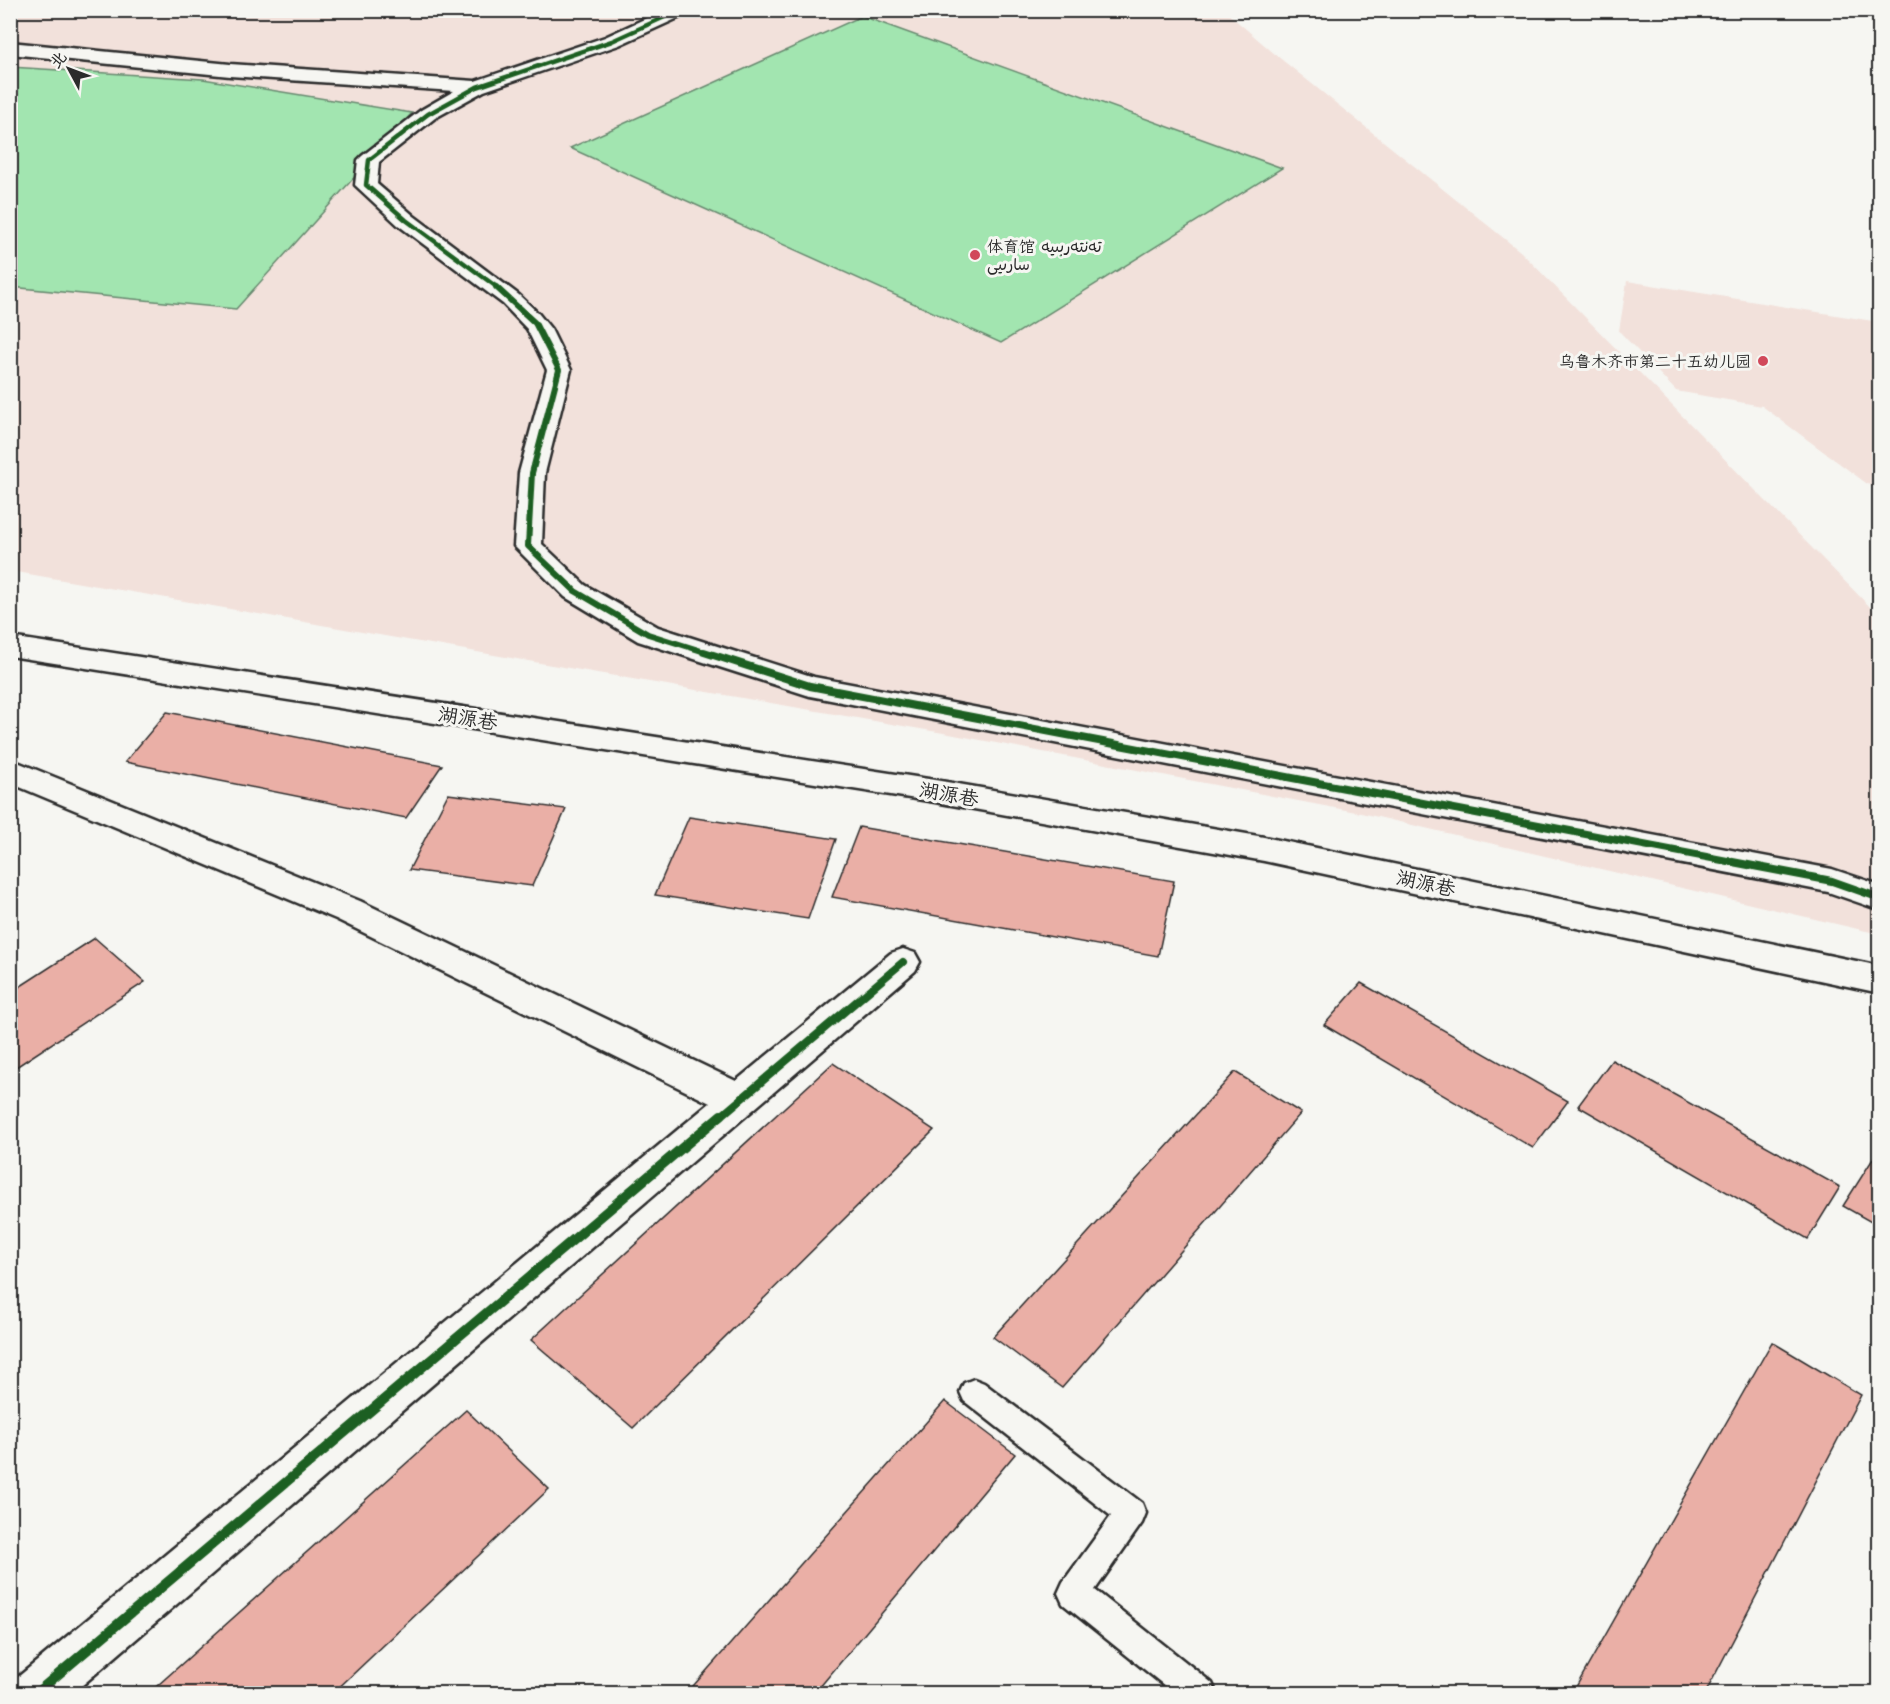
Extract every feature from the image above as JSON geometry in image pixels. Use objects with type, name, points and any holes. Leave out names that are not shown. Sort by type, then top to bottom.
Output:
[{"type":"street","points":[[681,10],[612,41],[477,87],[428,114],[369,160],[366,185],[386,206],[426,238],[482,274],[532,320],[559,370],[532,473],[528,546],[575,591],[648,634],[810,686],[1832,881],[1880,898]]},
{"type":"street","points":[[10,48],[230,70],[477,87]]},
{"type":"street","name":"湖源巷","points":[[10,646],[935,791],[1264,849],[1880,980]]},
{"type":"street","points":[[10,770],[348,910],[739,1100]]},
{"type":"street","points":[[34,1694],[903,962]]},
{"type":"lane","points":[[974,1392],[1131,1513],[1074,1593],[1201,1694]]},
{"type":"shaded area","points":[[10,11],[1225,11],[1276,55],[1521,252],[1879,616],[1879,934],[1361,813],[949,734],[11,571]]},
{"type":"shaded area","name":"乌鲁木齐市第二十五幼儿园","points":[[1627,281],[1879,322],[1879,490],[1866,483],[1762,406],[1676,391],[1619,331]]},
{"type":"green space","name":"体育馆 تەنتەربىيە سارىيى","points":[[862,16],[1282,168],[1001,343],[570,148]]},
{"type":"green space","points":[[10,67],[203,79],[412,113],[236,309],[11,287]]},
{"type":"building","points":[[167,712],[442,765],[406,818],[125,762]]},
{"type":"building","points":[[448,794],[566,809],[532,886],[409,870]]},
{"type":"building","points":[[689,817],[836,839],[808,919],[655,895]]},
{"type":"building","points":[[859,827],[1174,881],[1158,956],[832,897]]},
{"type":"building","points":[[95,938],[145,982],[10,1071],[10,993]]},
{"type":"building","points":[[1361,983],[1568,1101],[1533,1148],[1324,1025]]},
{"type":"building","points":[[1612,1060],[1840,1187],[1808,1239],[1578,1106]]},
{"type":"building","points":[[833,1063],[934,1130],[633,1428],[531,1340]]},
{"type":"building","points":[[1235,1072],[1301,1113],[1062,1388],[993,1337]]},
{"type":"building","points":[[1876,1154],[1880,1156],[1880,1227],[1843,1206]]},
{"type":"building","points":[[1772,1342],[1861,1395],[1705,1694],[1572,1694]]},
{"type":"building","points":[[945,1401],[1015,1454],[814,1694],[686,1694]]},
{"type":"building","points":[[466,1410],[549,1489],[332,1694],[148,1694]]},
{"type":"cycle path","points":[[680,10],[612,41],[477,87],[428,114],[369,160],[366,185],[385,204],[511,299],[539,329],[559,370],[532,473],[528,546],[575,591],[648,634],[810,686],[1832,881],[1880,898]]},
{"type":"cycle path","points":[[35,1694],[903,962]]},
{"type":"place","name":"体育馆 تەنتەربىيە سارىيى","points":[[975,255]]},
{"type":"place","name":"乌鲁木齐市第二十五幼儿园","points":[[1763,361]]}]
